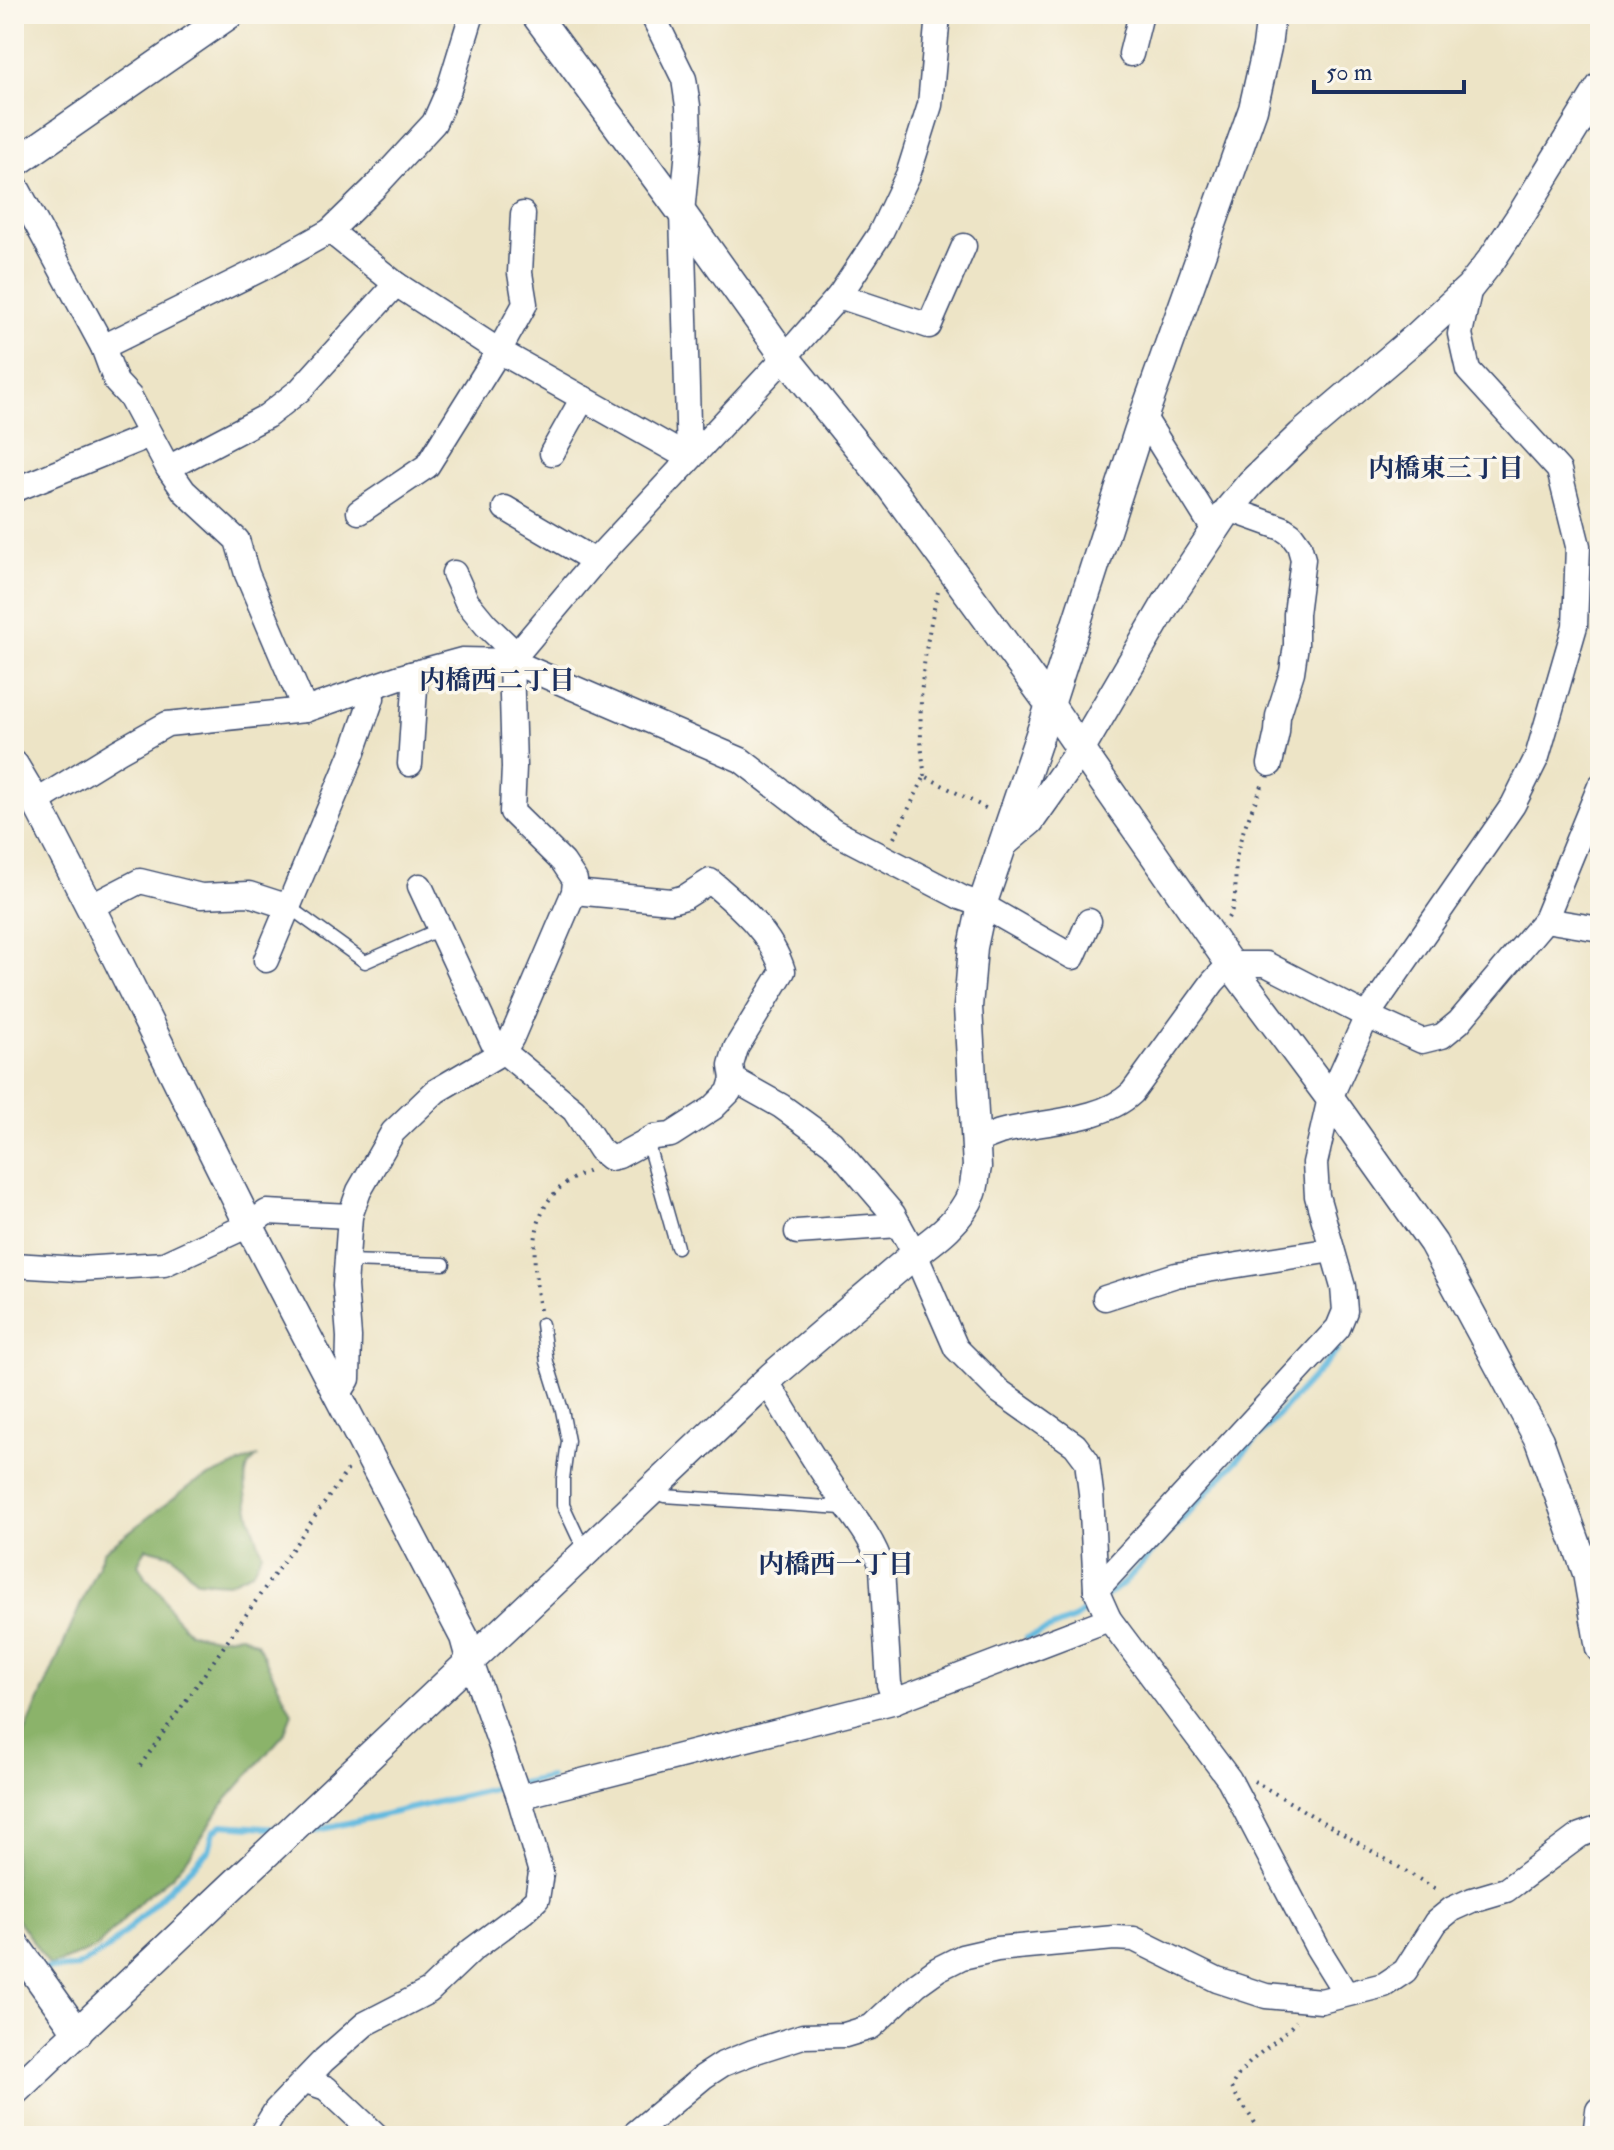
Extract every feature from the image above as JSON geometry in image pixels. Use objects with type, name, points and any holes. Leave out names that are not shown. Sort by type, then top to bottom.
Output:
[{"type":"street","points":[[14,164],[230,14]]},
{"type":"street","points":[[103,347],[267,266],[330,231],[434,123],[449,89],[472,14]]},
{"type":"street","points":[[535,14],[785,357],[892,489],[1050,705],[1230,964],[1433,1243],[1539,1440],[1587,1573],[1600,1648]]},
{"type":"street","points":[[652,14],[684,79],[688,106],[689,139],[682,213],[689,458]]},
{"type":"street","points":[[513,658],[595,561],[839,296],[880,234],[908,175],[930,105],[938,14]]},
{"type":"street","points":[[1131,54],[1141,14]]},
{"type":"street","points":[[14,2092],[764,1383],[957,1219],[972,1192],[977,1167],[968,1007],[973,947],[982,905],[1143,416],[1253,109],[1271,14]]},
{"type":"street","points":[[1007,832],[1030,821],[1081,749],[1167,602],[1221,520],[1251,483],[1301,435],[1470,287],[1520,217],[1600,87]]},
{"type":"street","points":[[14,182],[103,347],[116,382],[130,397],[168,468],[184,491],[237,540],[247,574],[305,710]]},
{"type":"street","points":[[359,512],[427,466],[525,304],[520,273],[523,214]]},
{"type":"street","points":[[330,231],[396,284],[499,351],[689,458]]},
{"type":"street","points":[[839,296],[929,326],[964,246]]},
{"type":"street","points":[[168,468],[267,416],[300,390],[396,284]]},
{"type":"street","points":[[1096,1590],[1338,1328],[1345,1311],[1343,1287],[1317,1196],[1315,1163],[1330,1098],[1367,1016],[1513,805],[1537,757],[1575,626],[1578,546],[1559,470],[1468,370],[1460,334],[1470,287]]},
{"type":"street","points":[[552,453],[583,398]]},
{"type":"street","points":[[1143,416],[1221,520],[1282,528],[1299,545],[1303,559],[1296,614],[1296,645],[1292,672],[1278,716],[1270,764]]},
{"type":"street","points":[[14,490],[150,435]]},
{"type":"street","points":[[505,508],[595,561]]},
{"type":"street","points":[[338,1395],[348,1379],[345,1286],[350,1216],[359,1191],[393,1132],[436,1091],[504,1051],[574,892],[575,880],[563,862],[512,812],[513,658],[467,602],[454,573]]},
{"type":"street","points":[[36,802],[167,724],[305,710],[410,674],[462,660],[513,658],[741,760],[833,831],[962,898],[982,905],[1073,957],[1089,921]]},
{"type":"street","points":[[410,674],[415,688],[410,764]]},
{"type":"street","points":[[266,960],[362,725],[372,698],[369,688]]},
{"type":"street","points":[[14,765],[36,802],[249,1225],[464,1637],[519,1797],[541,1873],[537,1899],[472,1950],[429,1991],[365,2024],[324,2060],[276,2110],[260,2136]]},
{"type":"street","points":[[977,1141],[1000,1132],[1098,1112],[1122,1102],[1230,964],[1266,964],[1422,1041],[1442,1036],[1459,1022],[1545,920],[1600,786]]},
{"type":"street","points":[[90,907],[140,881],[201,896],[249,894],[289,907]]},
{"type":"street","points":[[420,886],[493,1043],[574,1110],[600,1150],[610,1158],[654,1137],[671,1135],[713,1108],[729,1092],[736,1048],[783,971],[779,956],[754,923],[710,881],[685,897],[671,901],[574,892]]},
{"type":"street","points":[[1545,920],[1600,929]]},
{"type":"street","points":[[733,1079],[781,1106],[832,1143],[893,1214],[915,1254],[956,1348],[999,1391],[1075,1445],[1087,1461],[1096,1590],[1109,1619],[1222,1770],[1317,1947],[1346,1994]]},
{"type":"street","points":[[14,1265],[79,1269],[164,1264],[249,1225],[267,1212],[350,1216]]},
{"type":"street","points":[[797,1232],[899,1225]]},
{"type":"street","points":[[1105,1298],[1176,1275],[1332,1250]]},
{"type":"street","points":[[764,1383],[773,1392],[829,1482],[877,1551],[882,1568],[889,1684],[895,1701]]},
{"type":"street","points":[[519,1797],[895,1701],[1109,1619]]},
{"type":"street","points":[[632,2136],[723,2064],[803,2036],[845,2035],[871,2027],[917,1984],[938,1969],[962,1957],[997,1949],[1114,1938],[1134,1939],[1217,1980],[1266,1996],[1321,2001],[1384,1985],[1405,1971],[1436,1922],[1452,1909],[1506,1890],[1580,1835],[1600,1828]]},
{"type":"street","points":[[14,1943],[78,2033]]},
{"type":"street","points":[[306,2081],[326,2088],[377,2136]]},
{"type":"street","points":[[1597,2136],[1600,2111]]},
{"type":"lane","points":[[289,907],[365,962],[440,929]]},
{"type":"lane","points":[[647,1141],[677,1247]]},
{"type":"lane","points":[[347,1261],[444,1264]]},
{"type":"lane","points":[[542,1324],[547,1362],[568,1441],[563,1505],[587,1552]]},
{"type":"lane","points":[[655,1487],[664,1496],[847,1506]]},
{"type":"path","points":[[884,858],[925,776],[921,731],[932,617],[940,586],[952,572]]},
{"type":"path","points":[[1211,935],[1233,910],[1236,859],[1270,764]]},
{"type":"path","points":[[925,776],[1007,832]]},
{"type":"path","points":[[542,1324],[534,1269],[539,1217],[547,1200],[559,1187],[579,1174],[601,1167],[610,1158]]},
{"type":"path","points":[[140,1766],[364,1446]]},
{"type":"path","points":[[1222,1770],[1242,1774],[1444,1895],[1472,1900]]},
{"type":"path","points":[[1264,2136],[1231,2088],[1236,2076],[1288,2031],[1313,2000]]},
{"type":"green space","points":[[258,1456],[249,1465],[245,1484],[262,1553],[252,1572],[228,1583],[197,1581],[173,1555],[146,1548],[138,1564],[146,1578],[161,1593],[172,1614],[189,1632],[215,1638],[241,1635],[257,1643],[292,1713],[284,1734],[222,1805],[191,1854],[172,1876],[143,1899],[96,1948],[50,1966],[14,1915],[14,1763],[27,1728],[104,1551],[192,1484]]},
{"type":"waterway","points":[[1105,1597],[1125,1582],[1338,1350]]},
{"type":"waterway","points":[[1027,1638],[1074,1619],[1095,1603]]},
{"type":"waterway","points":[[521,1783],[550,1777]]},
{"type":"waterway","points":[[303,1831],[510,1785]]},
{"type":"waterway","points":[[41,1969],[75,1968],[109,1948],[209,1850],[214,1831],[222,1825],[280,1829]]},
{"type":"district","name":"内橋東三丁目","points":[[1446,468]]},
{"type":"district","name":"内橋西二丁目","points":[[497,680]]},
{"type":"district","name":"内橋西一丁目","points":[[836,1564]]}]
